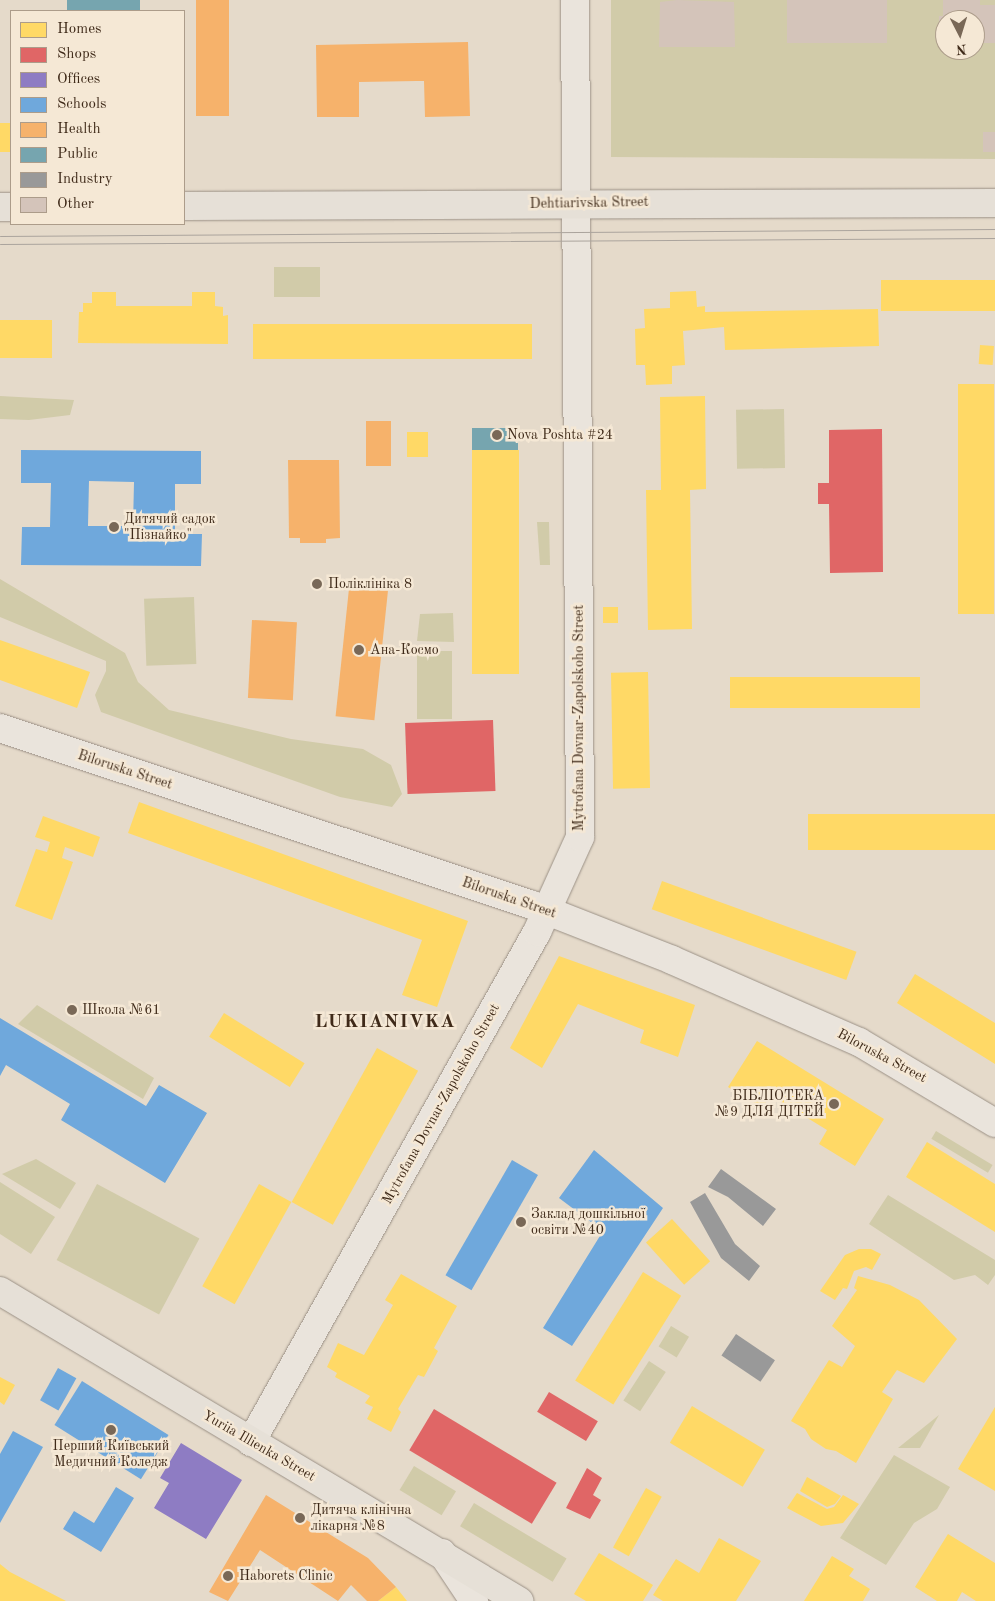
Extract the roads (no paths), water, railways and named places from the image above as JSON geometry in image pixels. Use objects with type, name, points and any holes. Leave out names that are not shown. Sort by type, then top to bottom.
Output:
[{"type":"main road","name":"Dehtiarivska Street","points":[[185,206],[995,202]]},
{"type":"main road","name":"Yuriia Illienka Street","points":[[0,1291],[251,1442],[442,1553],[519,1601]]},
{"type":"street","name":"Mytrofana Dovnar-Zapolskoho Street","points":[[251,1442],[547,911],[580,837],[575,0]]},
{"type":"street","name":"Biloruska Street","points":[[0,728],[547,911],[672,960],[859,1042],[995,1123]]},
{"type":"street","points":[[442,1553],[474,1601]]},
{"type":"tram line","points":[[0,236],[995,229]]},
{"type":"tram line","points":[[0,244],[995,238]]},
{"type":"place","name":"Nova Poshta #24","points":[[497,435]]},
{"type":"place","name":"Дитячий садок \"Пізнайко\"","points":[[114,527]]},
{"type":"place","name":"Поліклініка 8","points":[[317,584]]},
{"type":"place","name":"Ана-Космо","points":[[359,650]]},
{"type":"place","name":"Школа №61","points":[[72,1010]]},
{"type":"place","name":"БІБЛІОТЕКА №9 ДЛЯ ДІТЕЙ","points":[[834,1104]]},
{"type":"place","name":"Заклад дошкільної освіти №40","points":[[521,1222]]},
{"type":"place","name":"Перший Київський Медичний Коледж","points":[[111,1430]]},
{"type":"place","name":"Дитяча клінічна лікарня №8","points":[[300,1518]]},
{"type":"place","name":"Haborets Clinic","points":[[228,1576]]},
{"type":"district","name":"LUKIANIVKA","points":[[385,1023]]}]
